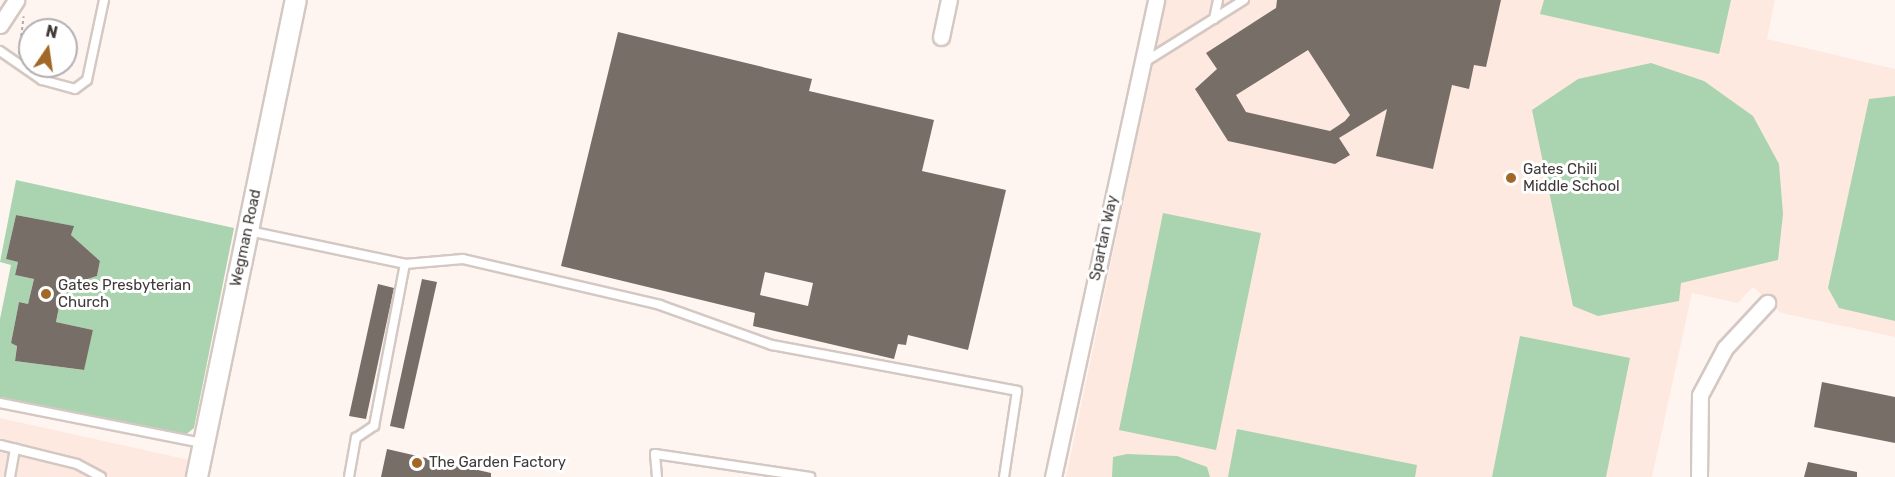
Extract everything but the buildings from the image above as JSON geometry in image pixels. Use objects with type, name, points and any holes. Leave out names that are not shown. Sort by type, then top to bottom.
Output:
[{"type":"street","name":"Wegman Road","points":[[197,477],[296,0]]},
{"type":"street","points":[[941,37],[949,0]]},
{"type":"street","name":"Spartan Way","points":[[1053,477],[1156,0]]},
{"type":"street","points":[[0,25],[20,6]]},
{"type":"street","points":[[1699,477],[1700,395],[1725,348],[1767,303]]},
{"type":"lane","points":[[0,51],[42,80],[75,89],[87,80],[104,0]]},
{"type":"lane","points":[[1214,19],[1218,0]]},
{"type":"lane","points":[[1142,64],[1244,0]]},
{"type":"lane","points":[[248,231],[405,264],[463,259],[660,305],[772,345],[1017,392],[1004,477]]},
{"type":"lane","points":[[349,477],[356,438],[374,426],[405,264]]},
{"type":"lane","points":[[0,403],[204,443]]},
{"type":"lane","points":[[0,445],[77,464],[101,477]]},
{"type":"lane","points":[[10,477],[15,448]]},
{"type":"lane","points":[[657,477],[655,454],[810,477]]},
{"type":"path","points":[[16,60],[24,40],[20,6]]},
{"type":"shaded area","name":"Gates Chili Middle School","points":[[1166,0],[1775,0],[1767,39],[1895,69],[1895,337],[1781,313],[1753,287],[1738,303],[1692,293],[1652,477],[1066,477]]},
{"type":"shaded area","points":[[0,418],[190,460],[186,477],[0,477]]},
{"type":"green space","points":[[1544,0],[1731,0],[1719,54],[1540,14]]},
{"type":"green space","points":[[1651,63],[1704,81],[1753,116],[1779,164],[1783,214],[1778,260],[1681,283],[1679,301],[1598,316],[1573,306],[1532,110],[1578,79]]},
{"type":"green space","points":[[1895,96],[1895,321],[1839,308],[1828,288],[1869,99]]},
{"type":"green space","points":[[16,180],[234,228],[194,428],[184,436],[0,397],[0,319],[11,265],[0,262]],"holes":[[[16,215],[73,226],[71,235],[100,261],[97,276],[63,287],[56,322],[93,330],[83,370],[15,361],[17,345],[11,343],[19,302],[28,304],[34,279],[15,275],[18,262],[6,259]]]},
{"type":"green space","points":[[1163,213],[1261,233],[1216,450],[1119,430]]},
{"type":"green space","points":[[1520,336],[1630,358],[1606,477],[1492,477]]},
{"type":"green space","points":[[1237,429],[1417,465],[1415,477],[1228,477]]},
{"type":"green space","points":[[1127,454],[1177,456],[1207,467],[1210,477],[1112,477],[1113,457]]},
{"type":"place","name":"Gates Chili Middle School","points":[[1511,178]]},
{"type":"place","name":"Gates Presbyterian Church","points":[[46,294]]},
{"type":"place","name":"The Garden Factory","points":[[417,463]]}]
